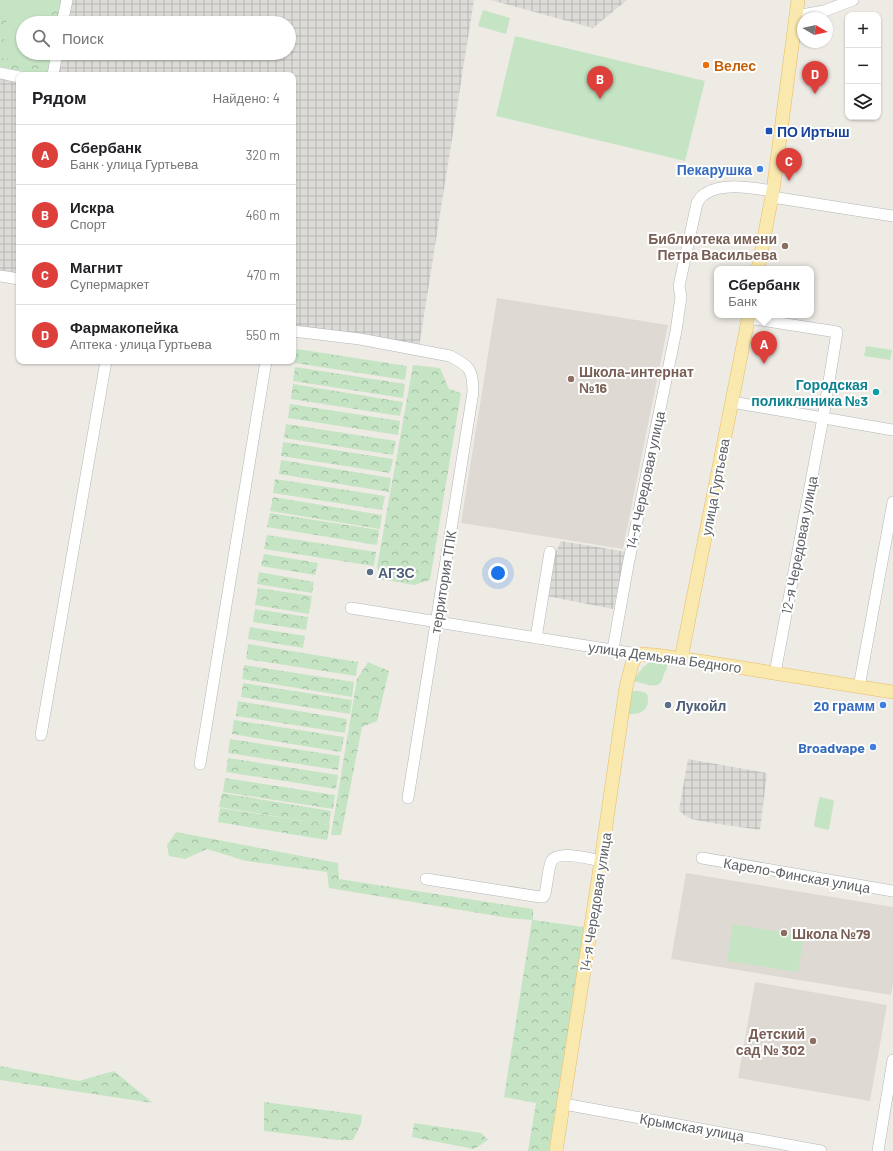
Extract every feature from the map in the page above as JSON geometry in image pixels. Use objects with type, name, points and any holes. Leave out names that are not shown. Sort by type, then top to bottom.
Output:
[{"type":"main road","points":[[759,266],[772,194],[798,0]]},
{"type":"main road","name":"улица Гуртьева","points":[[680,659],[749,318]]},
{"type":"main road","name":"улица Демьяна Бедного","points":[[637,654],[775,673],[893,692]]},
{"type":"main road","name":"14-я Чередовая улица","points":[[556,1151],[601,861],[626,687],[632,664],[637,654]]},
{"type":"street","points":[[64,16],[67,0]]},
{"type":"street","points":[[796,16],[824,11],[853,0]]},
{"type":"street","points":[[53,72],[55,60]]},
{"type":"street","points":[[0,73],[16,76]]},
{"type":"street","name":"14-я Чередовая улица","points":[[613,649],[628,565],[676,331],[681,297],[679,286],[697,203],[704,195],[716,188],[740,187],[772,194]]},
{"type":"street","points":[[772,194],[893,216]]},
{"type":"street","points":[[0,276],[16,279]]},
{"type":"street","name":"12-я Чередовая улица","points":[[760,318],[837,332],[823,418],[775,673]]},
{"type":"street","name":"территория ТПК","points":[[296,331],[360,339],[450,356],[461,361],[468,368],[471,372],[473,380],[473,392],[408,798]]},
{"type":"street","points":[[41,735],[105,364]]},
{"type":"street","points":[[200,764],[266,364]]},
{"type":"street","points":[[732,402],[893,430]]},
{"type":"street","points":[[859,687],[893,502]]},
{"type":"street","points":[[536,638],[550,552]]},
{"type":"street","name":"улица Демьяна Бедного","points":[[351,608],[637,654]]},
{"type":"street","points":[[426,879],[540,897],[545,894],[551,861],[556,856],[567,855],[601,861]]},
{"type":"street","name":"Карело-Финская улица","points":[[702,858],[893,891]]},
{"type":"street","points":[[878,1151],[893,1060]]},
{"type":"street","name":"Крымская улица","points":[[564,1104],[821,1151]]},
{"type":"shaded area","points":[[0,0],[474,0],[419,347],[296,326],[296,72],[16,72],[16,276],[0,273]]},
{"type":"shaded area","points":[[491,0],[627,0],[593,28]]},
{"type":"shaded area","name":"Школа-интернат №16","points":[[497,298],[668,325],[623,549],[461,523]]},
{"type":"shaded area","points":[[561,541],[627,552],[613,609],[546,596],[552,560]]},
{"type":"shaded area","points":[[688,759],[767,773],[760,830],[691,819],[684,815],[679,810]]},
{"type":"shaded area","name":"Школа №79","points":[[686,873],[893,907],[893,984],[891,995],[671,959]]},
{"type":"shaded area","name":"Детский сад № 302","points":[[755,982],[887,1005],[870,1101],[738,1078]]},
{"type":"green space","points":[[0,0],[59,0],[56,16],[16,16],[16,60],[50,60],[48,72],[0,66]]},
{"type":"green space","points":[[54,0],[62,0],[60,16],[51,16]]},
{"type":"green space","points":[[0,10],[8,11],[1,58],[48,65],[49,60],[53,60],[51,72],[16,73],[0,70]]},
{"type":"green space","points":[[483,10],[510,18],[506,34],[478,26]]},
{"type":"green space","points":[[24,13],[44,16],[22,16]]},
{"type":"green space","points":[[515,36],[705,81],[685,161],[496,116]]},
{"type":"green space","points":[[866,346],[892,350],[890,360],[864,356]]},
{"type":"green space","points":[[297,349],[407,366],[405,380],[296,363]]},
{"type":"green space","points":[[413,365],[440,368],[449,389],[461,393],[430,580],[414,585],[381,579],[377,567]]},
{"type":"green space","points":[[295,367],[405,384],[403,398],[293,381]]},
{"type":"green space","points":[[293,384],[403,402],[400,416],[291,399]]},
{"type":"green space","points":[[290,404],[400,421],[398,435],[288,418]]},
{"type":"green space","points":[[286,424],[396,441],[393,455],[284,438]]},
{"type":"green space","points":[[283,442],[393,459],[390,473],[281,456]]},
{"type":"green space","points":[[281,460],[391,478],[389,492],[279,474]]},
{"type":"green space","points":[[275,479],[385,496],[382,510],[273,493]]},
{"type":"green space","points":[[273,497],[382,515],[380,529],[270,511]]},
{"type":"green space","points":[[270,513],[379,530],[377,545],[267,527]]},
{"type":"green space","points":[[267,535],[376,552],[374,566],[264,549]]},
{"type":"green space","points":[[264,554],[318,563],[315,575],[261,566]]},
{"type":"green space","points":[[259,572],[314,582],[312,593],[257,584]]},
{"type":"green space","points":[[258,588],[312,596],[309,614],[255,605]]},
{"type":"green space","points":[[255,609],[308,617],[306,630],[253,622]]},
{"type":"green space","points":[[250,627],[305,636],[303,648],[248,639]]},
{"type":"green space","points":[[248,644],[358,662],[356,676],[246,659]]},
{"type":"green space","points":[[651,661],[667,662],[667,668],[660,683],[657,685],[652,685],[634,681],[641,670]]},
{"type":"green space","points":[[368,662],[389,671],[377,721],[362,727],[341,835],[331,835],[357,679]]},
{"type":"green space","points":[[244,665],[354,682],[352,697],[242,679]]},
{"type":"green space","points":[[243,683],[352,700],[350,714],[241,697]]},
{"type":"green space","points":[[635,691],[647,694],[648,704],[641,712],[627,714],[631,692]]},
{"type":"green space","points":[[238,701],[347,719],[345,733],[236,716]]},
{"type":"green space","points":[[234,720],[344,737],[341,752],[232,734]]},
{"type":"green space","points":[[230,739],[340,756],[338,770],[228,753]]},
{"type":"green space","points":[[228,758],[338,775],[336,789],[226,772]]},
{"type":"green space","points":[[225,778],[335,795],[333,809],[223,792]]},
{"type":"green space","points":[[222,793],[331,811],[329,825],[219,807]]},
{"type":"green space","points":[[820,797],[833,800],[834,802],[828,830],[815,827],[814,825]]},
{"type":"green space","points":[[220,808],[330,825],[327,840],[218,822]]},
{"type":"green space","points":[[176,832],[338,863],[339,879],[533,909],[533,920],[584,927],[549,1151],[528,1151],[536,1103],[504,1097],[532,920],[509,918],[329,888],[327,872],[246,861],[207,849],[185,859],[169,856],[167,845]]},
{"type":"green space","points":[[733,924],[804,936],[798,972],[727,961]]},
{"type":"green space","points":[[0,1066],[79,1081],[114,1071],[153,1103],[0,1080]]},
{"type":"green space","points":[[264,1102],[362,1115],[361,1124],[353,1140],[338,1140],[264,1131]]},
{"type":"green space","points":[[414,1123],[481,1133],[488,1140],[474,1149],[412,1137]]},
{"type":"place","name":"Велес","points":[[706,65]]},
{"type":"place","name":"Фармакопейка","points":[[815,94]]},
{"type":"place","name":"Искра","points":[[600,99]]},
{"type":"place","name":"ПО Иртыш","points":[[769,131]]},
{"type":"place","name":"Пекарушка","points":[[760,169]]},
{"type":"place","name":"Магнит","points":[[789,181]]},
{"type":"place","name":"Библиотека имени Петра Васильева","points":[[785,246]]},
{"type":"place","name":"Сбербанк","points":[[764,364]]},
{"type":"place","name":"Школа-интернат №16","points":[[571,379]]},
{"type":"place","name":"Городская поликлиника №3","points":[[876,392]]},
{"type":"place","name":"АГЗС","points":[[370,572]]},
{"type":"place","name":"Лукойл","points":[[668,705]]},
{"type":"place","name":"20 грамм","points":[[883,705]]},
{"type":"place","name":"Broadvape","points":[[873,747]]},
{"type":"place","name":"Школа №79","points":[[784,933]]},
{"type":"place","name":"Детский сад № 302","points":[[813,1041]]}]
